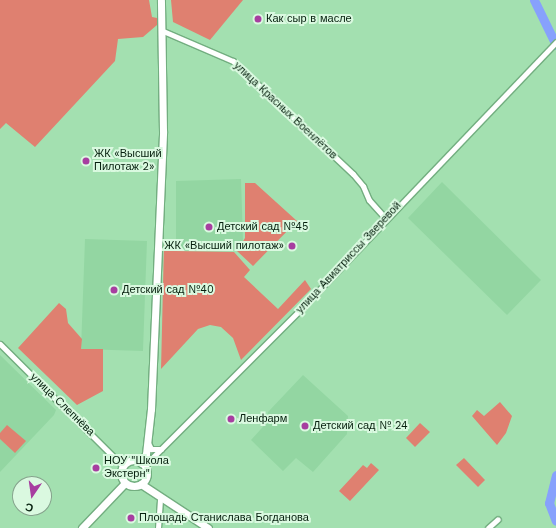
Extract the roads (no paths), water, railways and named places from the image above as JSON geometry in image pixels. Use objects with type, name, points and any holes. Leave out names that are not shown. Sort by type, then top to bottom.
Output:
[{"type":"street","points":[[143,464],[128,462],[123,466],[121,472],[125,483],[130,486],[141,484],[146,479],[143,464],[148,442],[162,162],[163,31],[161,0]]},
{"type":"street","name":"улица Красных Военлётов","points":[[163,31],[233,61],[353,174],[363,186],[369,200],[385,218]]},
{"type":"street","name":"улица Авиатриссы Зверевой","points":[[143,464],[162,449],[302,308],[385,218],[514,88],[556,42]]},
{"type":"street","name":"улица Слепнёва","points":[[0,344],[123,466]]},
{"type":"street","points":[[148,442],[151,449],[162,449]]},
{"type":"street","points":[[82,528],[125,483]]},
{"type":"street","points":[[141,484],[160,498],[208,528]]},
{"type":"street","points":[[158,528],[160,498]]},
{"type":"street","points":[[488,528],[498,519]]},
{"type":"waterway","points":[[534,0],[556,45]]},
{"type":"waterway","points":[[556,475],[549,503],[556,521]]},
{"type":"place","name":"Как сыр в масле","points":[[258,19]]},
{"type":"place","name":"ЖК «Высший Пилотаж 2»","points":[[86,161]]},
{"type":"place","name":"Детский сад №45","points":[[209,227]]},
{"type":"place","name":"ЖК «Высший пилотаж»","points":[[292,246]]},
{"type":"place","name":"Детский сад №40","points":[[114,290]]},
{"type":"place","name":"Ленфарм","points":[[231,419]]},
{"type":"place","name":"Детский сад № 24","points":[[305,426]]},
{"type":"place","name":"НОУ \"Школа Экстерн\"","points":[[96,468]]},
{"type":"place","name":"Площадь Станислава Богданова","points":[[131,518]]}]
